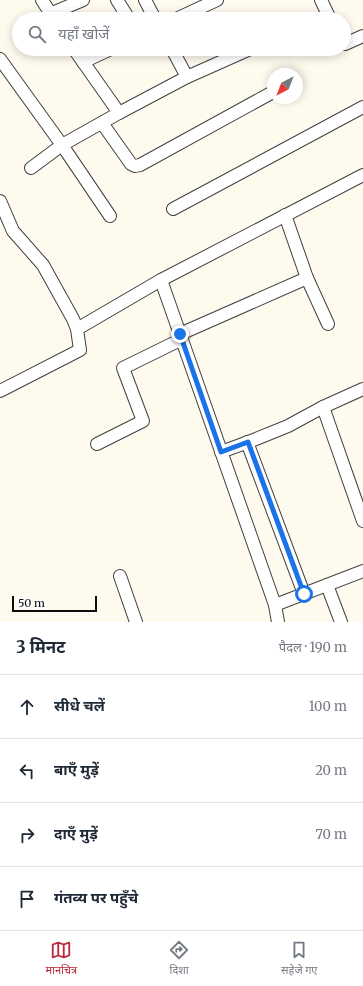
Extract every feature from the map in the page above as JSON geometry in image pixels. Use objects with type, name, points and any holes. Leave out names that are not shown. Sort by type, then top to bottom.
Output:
[{"type":"street","points":[[42,0],[50,12]]},
{"type":"street","points":[[60,12],[83,0]]},
{"type":"street","points":[[117,0],[125,12]]},
{"type":"street","points":[[145,0],[151,12]]},
{"type":"street","points":[[191,12],[217,0]]},
{"type":"street","points":[[321,0],[324,12]]},
{"type":"street","points":[[351,41],[363,36]]},
{"type":"street","points":[[79,56],[119,113]]},
{"type":"street","points":[[83,62],[96,56]]},
{"type":"street","points":[[176,56],[187,77]]},
{"type":"street","points":[[31,168],[62,145],[119,113],[187,77],[234,56]]},
{"type":"street","points":[[0,60],[62,145],[110,216]]},
{"type":"street","points":[[102,123],[131,164],[135,166],[140,165],[267,95]]},
{"type":"street","points":[[173,209],[363,107]]},
{"type":"street","points":[[77,329],[161,280],[363,175]]},
{"type":"street","points":[[0,201],[13,231],[43,265],[73,319],[77,329],[80,350],[0,391]]},
{"type":"street","points":[[285,215],[307,278],[328,324]]},
{"type":"street","points":[[97,444],[143,421],[123,368],[181,337],[307,278]]},
{"type":"street","points":[[161,280],[275,605],[278,622]]},
{"type":"street","points":[[221,452],[288,426],[323,407],[363,389]]},
{"type":"street","points":[[323,407],[363,521]]},
{"type":"street","points":[[248,442],[304,594]]},
{"type":"street","points":[[275,605],[363,571]]},
{"type":"street","points":[[120,576],[136,622]]},
{"type":"street","points":[[326,585],[341,622]]},
{"type":"route","points":[[180,334],[221,452],[248,442],[304,594]]}]
